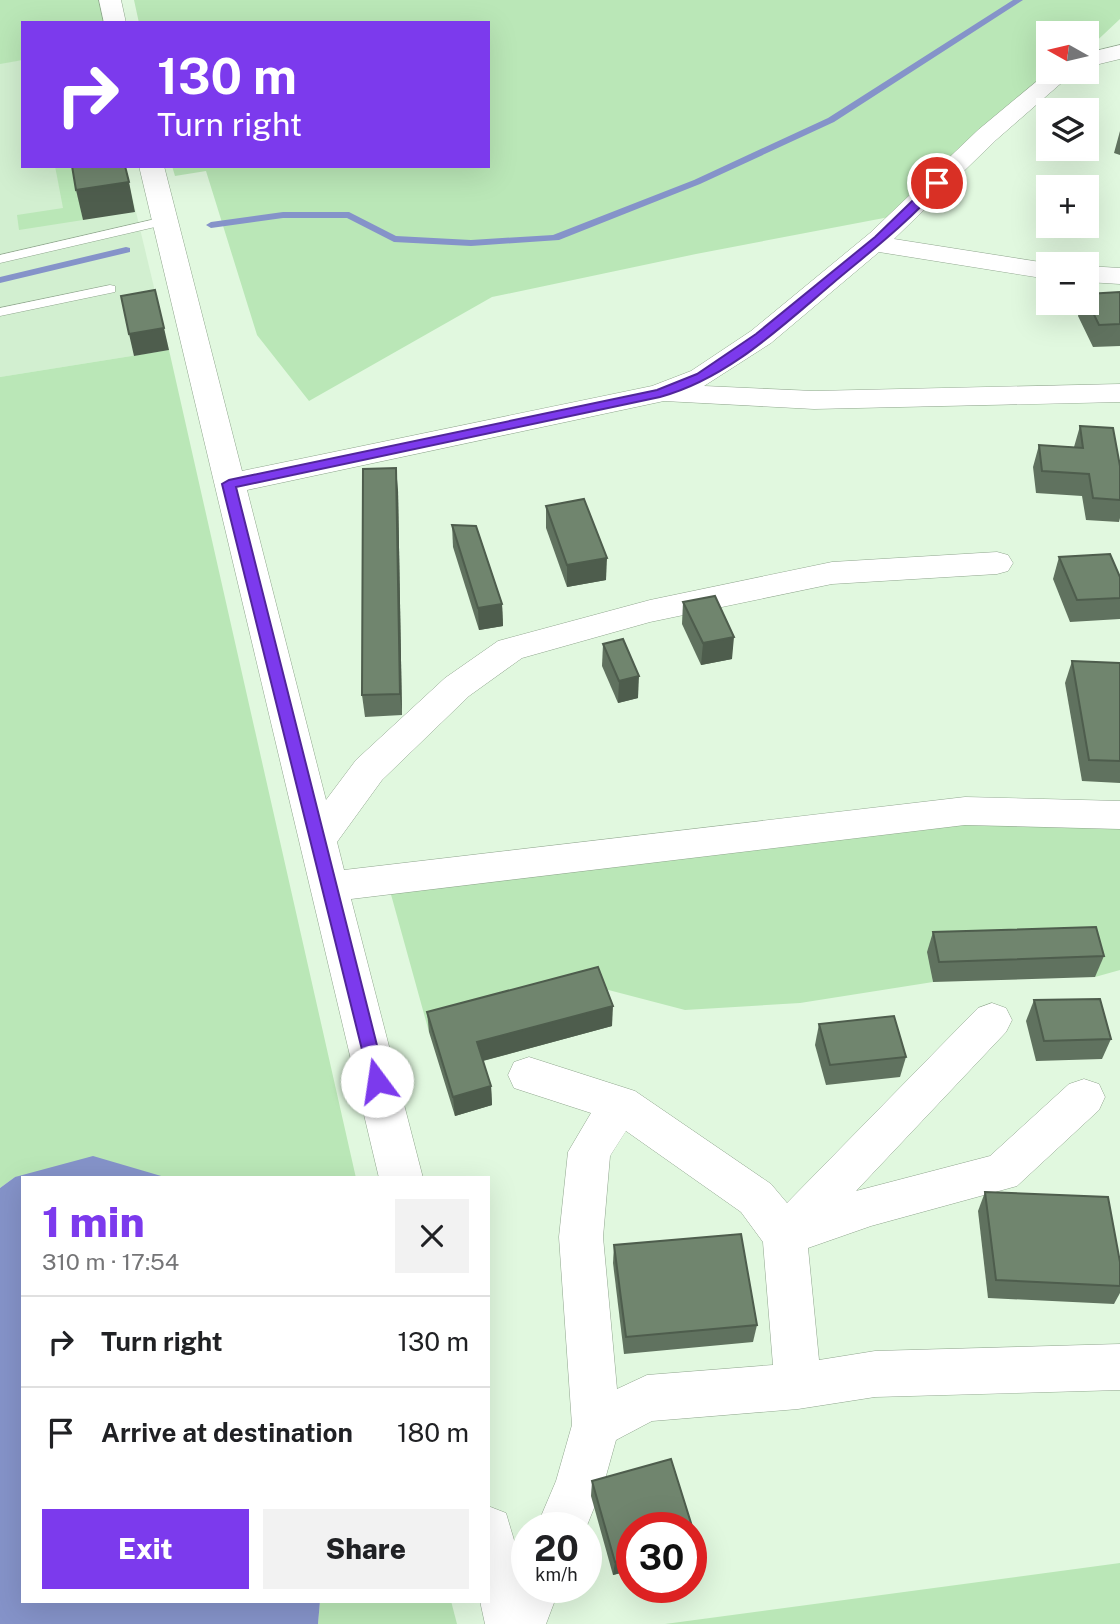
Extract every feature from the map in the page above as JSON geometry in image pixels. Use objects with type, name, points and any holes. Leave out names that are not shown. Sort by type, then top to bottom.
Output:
[{"type":"street","points":[[110,0],[115,21]]},
{"type":"street","points":[[1099,57],[1120,52]]},
{"type":"street","points":[[229,484],[660,393],[701,377],[761,337],[879,239],[987,135],[1048,84]]},
{"type":"street","points":[[151,168],[400,1176]]},
{"type":"street","points":[[871,243],[1036,269]]},
{"type":"street","points":[[1099,275],[1120,276]]},
{"type":"street","points":[[660,393],[814,400],[1120,393]]},
{"type":"street","points":[[317,840],[369,769],[457,687],[510,649],[650,611],[832,573],[998,563]]},
{"type":"street","points":[[328,887],[965,811],[1120,816]]},
{"type":"street","points":[[785,1236],[992,1020]]},
{"type":"street","points":[[530,1075],[620,1104],[756,1198],[785,1236],[798,1386]]},
{"type":"street","points":[[785,1236],[872,1206],[1002,1172],[1084,1097]]},
{"type":"street","points":[[568,1512],[580,1483],[596,1425],[581,1237],[589,1152],[620,1104]]},
{"type":"street","points":[[596,1425],[647,1398],[798,1386],[875,1374],[1120,1367]]},
{"type":"street","points":[[490,1539],[511,1624]]},
{"type":"street","points":[[520,1624],[529,1603]]},
{"type":"lane","points":[[0,258],[164,221]]},
{"type":"lane","points":[[0,312],[110,289]]},
{"type":"shaded area","points":[[0,0],[110,0],[115,21],[21,21],[21,60],[0,64]]},
{"type":"shaded area","points":[[134,0],[1120,0],[1120,19],[1099,39],[1099,21],[1036,21],[1036,84],[1048,84],[987,135],[905,214],[492,297],[309,401],[257,335],[206,171],[175,176],[173,168],[490,168],[490,21],[139,21]]},
{"type":"shaded area","points":[[21,60],[21,168],[125,168],[169,350],[0,377],[0,63]]},
{"type":"shaded area","points":[[55,168],[73,168],[83,220],[19,230],[17,215],[63,208]]},
{"type":"shaded area","points":[[169,350],[356,1176],[21,1176],[15,1177],[0,1188],[0,377]]},
{"type":"shaded area","points":[[965,811],[1120,815],[1120,970],[1095,977],[1087,948],[928,952],[933,982],[800,1003],[685,1010],[597,987],[429,1032],[387,880]]},
{"type":"shaded area","points":[[1120,1563],[1120,1624],[665,1624]]},
{"type":"shaded area","points":[[320,1603],[452,1603],[457,1624],[318,1624]]},
{"type":"water","points":[[93,1156],[161,1176],[21,1176],[21,1603],[320,1603],[318,1624],[0,1624],[0,1188],[15,1177]]},
{"type":"building","points":[[72,168],[126,168],[129,182],[76,190]]},
{"type":"building","points":[[155,290],[164,328],[129,334],[121,296]]},
{"type":"building","points":[[1120,292],[1120,324],[1099,325],[1094,315],[1099,315],[1099,293]]},
{"type":"building","points":[[1080,426],[1113,428],[1120,466],[1120,500],[1093,498],[1089,474],[1042,471],[1039,445],[1083,448]]},
{"type":"building","points":[[396,468],[400,694],[362,695],[363,469]]},
{"type":"building","points":[[584,499],[607,558],[567,565],[546,506]]},
{"type":"building","points":[[452,525],[476,526],[502,604],[478,608]]},
{"type":"building","points":[[1110,554],[1120,577],[1120,598],[1077,600],[1059,557]]},
{"type":"building","points":[[715,596],[734,637],[703,643],[683,602]]},
{"type":"building","points":[[623,639],[639,676],[619,681],[603,644]]},
{"type":"building","points":[[1072,661],[1120,663],[1120,761],[1089,760]]},
{"type":"building","points":[[1096,927],[1104,956],[939,962],[933,932]]},
{"type":"building","points":[[598,967],[613,1006],[477,1042],[491,1086],[453,1097],[427,1012]]},
{"type":"building","points":[[1100,999],[1111,1039],[1044,1041],[1034,1000]]},
{"type":"building","points":[[894,1016],[906,1057],[830,1065],[819,1024]]},
{"type":"building","points":[[985,1192],[1108,1197],[1120,1262],[1120,1286],[996,1280]]},
{"type":"building","points":[[741,1234],[757,1325],[626,1337],[614,1245]]},
{"type":"building","points":[[671,1459],[688,1512],[616,1512],[615,1562],[592,1481]]},
{"type":"waterway","points":[[211,225],[283,215],[349,215],[394,239],[471,243],[555,238],[697,182],[831,120],[1019,0]]},
{"type":"waterway","points":[[0,280],[126,250]]},
{"type":"route","points":[[377,1081],[229,484],[660,393],[701,377],[761,337],[879,239],[937,183]]}]
